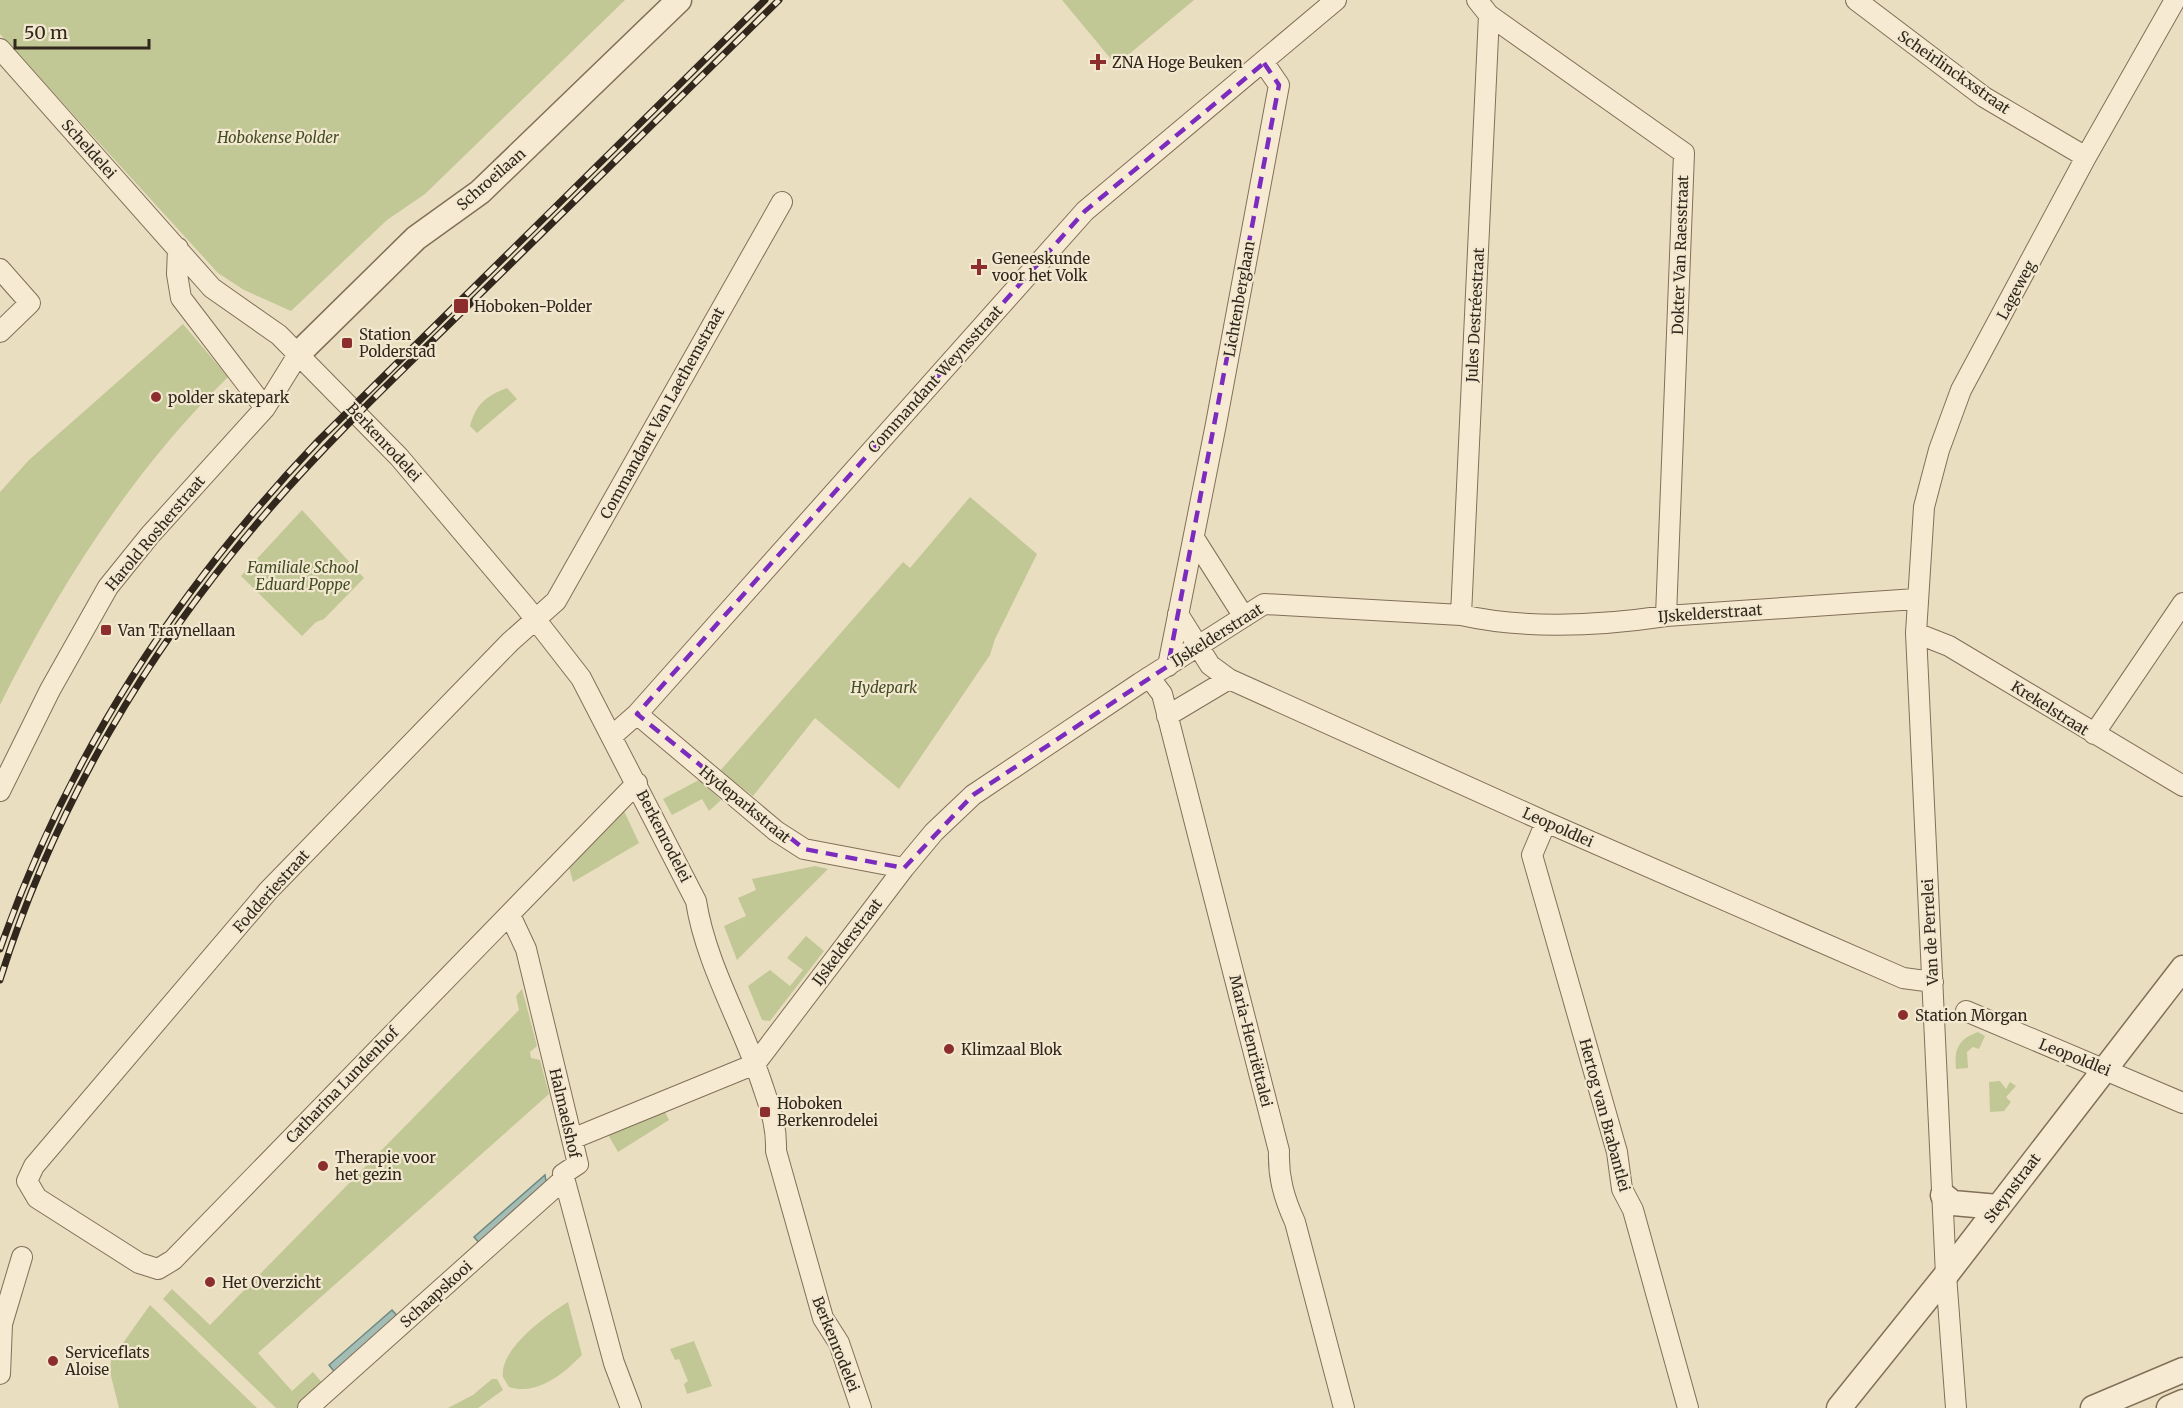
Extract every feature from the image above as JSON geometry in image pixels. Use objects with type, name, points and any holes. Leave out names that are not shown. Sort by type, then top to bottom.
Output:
[{"type":"street","name":"Schroeilaan","points":[[299,353],[416,238],[480,192],[680,0]]},
{"type":"street","name":"Commandant Weynsstraat","points":[[612,736],[637,714],[1084,211],[1264,63],[1336,0]]},
{"type":"street","name":"Scheirlinckxstraat","points":[[1856,0],[1984,97],[2086,157]]},
{"type":"street","name":"Lageweg","points":[[1916,599],[1924,507],[1939,450],[1961,390],[2086,157],[2175,0]]},
{"type":"street","name":"Jules Destréestraat","points":[[1461,615],[1483,7]]},
{"type":"street","name":"Dokter Van Raesstraat","points":[[1483,7],[1684,153],[1666,616]]},
{"type":"street","name":"Scheldelei","points":[[0,49],[212,288],[265,323],[299,353]]},
{"type":"street","name":"Lichtenberglaan","points":[[1168,666],[1279,86],[1264,63]]},
{"type":"street","name":"Commandant Van Laethemstraat","points":[[537,621],[556,601],[782,202]]},
{"type":"street","points":[[178,248],[178,280],[181,298],[265,408]]},
{"type":"street","points":[[0,269],[30,303],[0,332]]},
{"type":"street","name":"Harold Rosherstraat","points":[[0,792],[50,690],[108,587],[150,535],[265,408],[299,353]]},
{"type":"street","name":"Berkenrodelei","points":[[299,353],[399,457],[537,621],[581,678],[612,736],[696,901],[701,931],[755,1064],[777,1128],[778,1159],[823,1318],[839,1343],[861,1408]]},
{"type":"street","points":[[1194,538],[1244,617]]},
{"type":"street","name":"IJskelderstraat","points":[[755,1064],[904,868],[934,832],[973,795],[1149,677],[1264,604],[1461,615],[1485,620],[1544,624],[1628,621],[1666,616],[1916,599]]},
{"type":"street","name":"Van de Perrelei","points":[[1916,599],[1946,1275],[1956,1408]]},
{"type":"street","points":[[2094,734],[2183,603]]},
{"type":"street","points":[[1178,614],[1198,646]]},
{"type":"street","name":"Fodderiestraat","points":[[27,1181],[34,1166],[268,891],[510,642],[537,621]]},
{"type":"street","name":"Krekelstraat","points":[[1916,633],[1949,645],[2183,786]]},
{"type":"street","name":"Leopoldlei","points":[[1198,646],[1210,664],[1229,679],[1546,822],[1903,978],[1933,982]]},
{"type":"street","name":"Maria-Henriëttalei","points":[[1149,677],[1162,694],[1279,1151],[1278,1173],[1285,1200],[1295,1222],[1344,1408]]},
{"type":"street","points":[[1167,716],[1229,679]]},
{"type":"street","name":"Hydeparkstraat","points":[[637,714],[776,831],[804,849],[904,868]]},
{"type":"street","name":"Catharina Lundenhof","points":[[27,1181],[37,1198],[139,1263],[158,1269],[165,1265],[637,783]]},
{"type":"street","name":"Hertog van Brabantlei","points":[[1546,822],[1532,855],[1617,1152],[1622,1189],[1633,1210],[1688,1408]]},
{"type":"street","name":"Halmaelshof","points":[[510,915],[526,949],[578,1164],[563,1174],[564,1179],[614,1363],[631,1408]]},
{"type":"street","name":"Steynstraat","points":[[1839,1408],[1946,1275],[2103,1068],[2183,968]]},
{"type":"street","name":"Leopoldlei","points":[[1966,1011],[2183,1103]]},
{"type":"street","points":[[572,1139],[755,1064]]},
{"type":"street","name":"Schaapskooi","points":[[308,1408],[564,1179]]},
{"type":"street","points":[[1943,1195],[1953,1203],[1998,1207]]},
{"type":"street","points":[[0,1374],[2,1324],[22,1257]]},
{"type":"street","points":[[2093,1408],[2183,1370]]},
{"type":"street","points":[[2169,1408],[2183,1402]]},
{"type":"highlighted area","points":[[1264,63],[1279,85],[1168,666],[973,795],[904,868],[804,849],[637,714],[1085,211]]},
{"type":"green space","name":"Hobokense Polder","points":[[0,0],[625,0],[425,194],[387,220],[291,311],[244,290],[218,273],[0,34]]},
{"type":"green space","points":[[1062,0],[1194,0],[1116,65]]},
{"type":"green space","points":[[183,324],[228,377],[161,451],[100,531],[47,617],[0,705],[0,492],[29,460]]},
{"type":"green space","points":[[507,388],[517,399],[477,433],[470,426],[479,406],[493,394]]},
{"type":"green space","name":"Hydepark","points":[[970,497],[1037,554],[995,639],[990,655],[899,789],[815,718],[753,796],[720,771],[903,562],[910,568]]},
{"type":"green space","name":"Familiale School Eduard Poppe","points":[[302,510],[364,578],[324,619],[316,622],[302,636],[241,576]]},
{"type":"green space","points":[[699,780],[721,800],[709,811],[702,799],[672,815],[663,799]]},
{"type":"green space","points":[[624,811],[639,843],[573,882],[569,867]]},
{"type":"green space","points":[[815,866],[828,869],[737,960],[724,926],[746,916],[738,898],[756,890],[752,879]]},
{"type":"green space","points":[[806,936],[824,951],[770,1021],[762,1020],[748,986],[770,970],[790,986],[803,970],[787,958]]},
{"type":"green space","points":[[522,989],[537,1046],[530,1052],[531,1058],[540,1060],[549,1094],[258,1353],[292,1391],[313,1372],[325,1386],[300,1408],[276,1408],[163,1299],[172,1289],[210,1325],[519,1010],[516,996]]},
{"type":"green space","points":[[1978,1032],[1985,1036],[1979,1049],[1973,1047],[1967,1052],[1968,1068],[1956,1069],[1959,1046],[1966,1038]]},
{"type":"green space","points":[[2000,1081],[2006,1089],[2010,1082],[2016,1086],[2006,1097],[2011,1102],[2004,1111],[1990,1112],[1989,1082]]},
{"type":"green space","points":[[664,1110],[669,1120],[618,1152],[607,1133]]},
{"type":"green space","points":[[568,1302],[582,1355],[559,1375],[540,1386],[520,1389],[509,1387],[503,1377],[504,1366],[516,1344],[548,1315]]},
{"type":"green space","points":[[150,1305],[257,1408],[119,1408],[110,1372],[111,1360]]},
{"type":"green space","points":[[694,1341],[712,1386],[687,1394],[684,1384],[688,1381],[679,1359],[675,1360],[670,1349]]},
{"type":"green space","points":[[492,1379],[497,1379],[503,1390],[478,1408],[448,1408],[473,1395]]},
{"type":"water","points":[[545,1175],[547,1188],[482,1246],[474,1237]]},
{"type":"water","points":[[392,1310],[400,1319],[337,1375],[329,1365]]},
{"type":"railway","points":[[0,949],[28,877],[59,808],[94,741],[132,677],[174,615],[219,555],[267,497],[319,440],[765,0]]},
{"type":"railway","points":[[0,980],[22,916],[77,792],[144,675],[182,619],[223,565],[266,513],[342,430],[779,0]]},
{"type":"place","name":"ZNA Hoge Beuken","points":[[1098,62]]},
{"type":"place","name":"Geneeskunde voor het Volk","points":[[979,267]]},
{"type":"place","name":"Hoboken-Polder","points":[[461,306]]},
{"type":"place","name":"Station Polderstad","points":[[347,343]]},
{"type":"place","name":"polder skatepark","points":[[156,397]]},
{"type":"place","name":"Van Traynellaan","points":[[106,630]]},
{"type":"place","name":"Station Morgan","points":[[1903,1015]]},
{"type":"place","name":"Klimzaal Blok","points":[[949,1049]]},
{"type":"place","name":"Hoboken Berkenrodelei","points":[[765,1112]]},
{"type":"place","name":"Therapie voor het gezin","points":[[323,1166]]},
{"type":"place","name":"Het Overzicht","points":[[210,1282]]},
{"type":"place","name":"Serviceflats Aloise","points":[[53,1361]]}]
